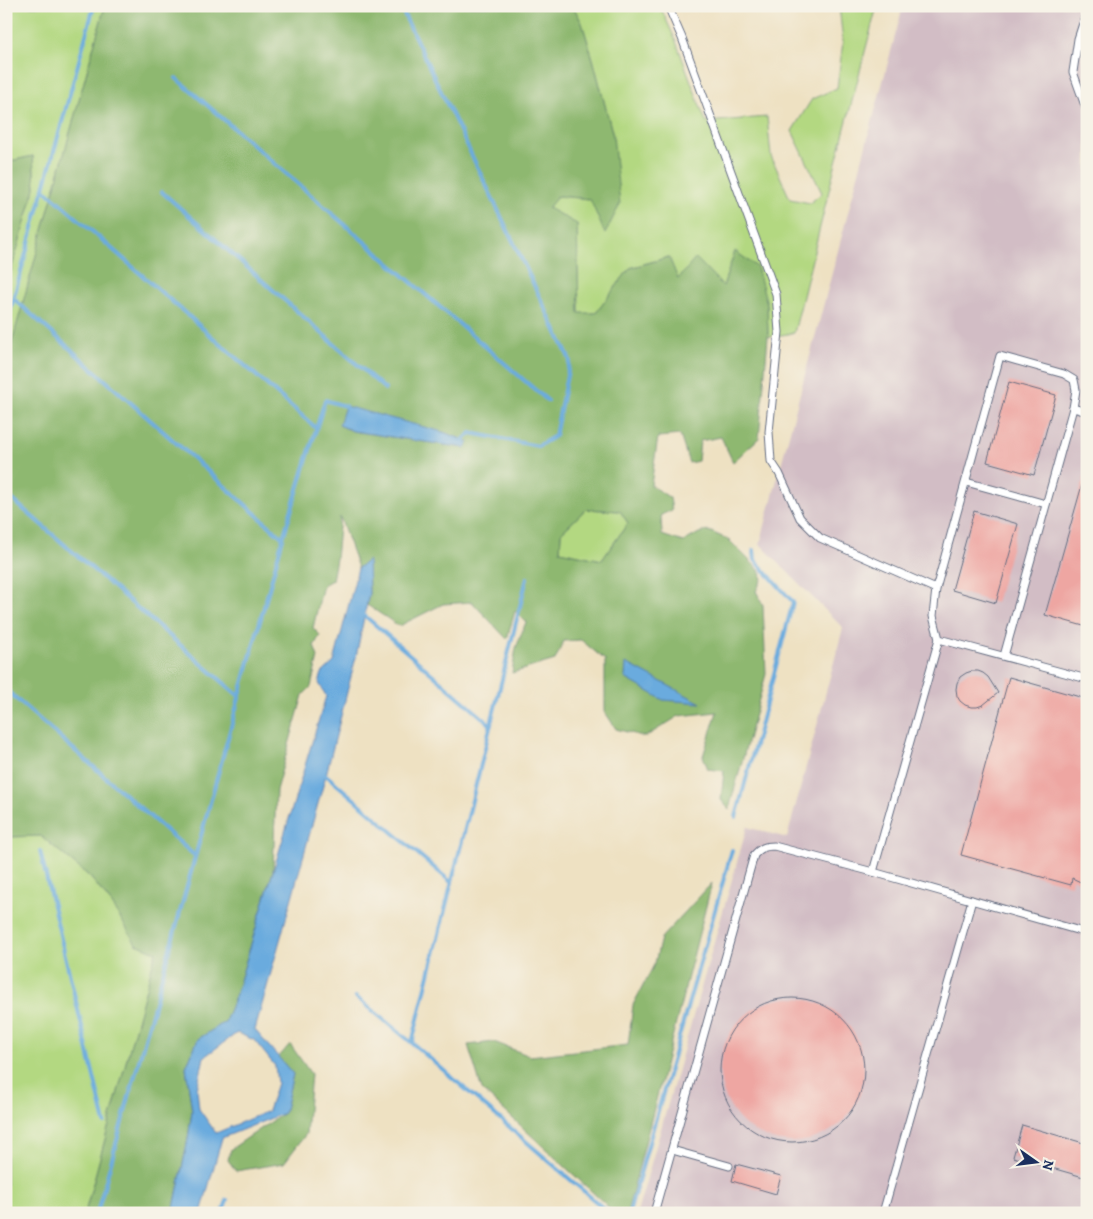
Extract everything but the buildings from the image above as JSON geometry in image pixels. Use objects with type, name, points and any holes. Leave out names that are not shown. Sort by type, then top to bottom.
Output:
[{"type":"lane","points":[[668,6],[682,38],[776,294],[779,332],[769,432],[771,460],[780,473],[800,518],[820,538],[936,588]]},
{"type":"lane","points":[[1087,11],[1078,39],[1073,72],[1087,110]]},
{"type":"lane","points":[[873,872],[939,639],[933,616],[936,588],[1000,356],[1064,374],[1074,380],[1076,390],[1004,656]]},
{"type":"lane","points":[[1072,408],[1087,412]]},
{"type":"lane","points":[[966,482],[1046,504]]},
{"type":"lane","points":[[939,639],[1087,679]]},
{"type":"lane","points":[[654,1213],[754,855],[759,849],[766,846],[774,846],[1087,933]]},
{"type":"lane","points":[[883,1213],[972,900]]},
{"type":"lane","points":[[672,1150],[729,1166]]},
{"type":"shaded area","points":[[903,6],[1087,6],[1087,1213],[637,1213],[747,827],[787,838],[843,628],[760,544]]},
{"type":"green space","points":[[6,6],[105,6],[6,364],[6,288],[35,188],[33,156],[6,162]]},
{"type":"green space","points":[[105,6],[573,6],[582,23],[613,136],[620,204],[605,234],[590,199],[558,196],[548,208],[577,224],[579,313],[596,313],[630,268],[669,257],[678,279],[696,258],[723,286],[735,251],[757,267],[767,304],[768,337],[759,438],[733,462],[721,437],[700,441],[698,461],[689,463],[680,435],[658,437],[651,485],[670,498],[672,510],[661,515],[662,535],[683,542],[699,533],[709,531],[729,540],[759,570],[762,579],[756,591],[763,605],[766,674],[729,809],[721,800],[724,771],[708,769],[703,756],[717,712],[679,716],[645,737],[616,729],[605,712],[605,660],[581,640],[564,641],[555,660],[512,673],[516,648],[526,622],[515,611],[507,639],[472,602],[443,604],[399,626],[367,605],[369,593],[368,561],[358,568],[340,517],[332,580],[323,585],[313,628],[320,635],[314,646],[318,657],[311,687],[303,695],[276,790],[273,871],[236,994],[225,1022],[198,1039],[186,1067],[192,1111],[173,1213],[85,1213],[156,952],[136,944],[112,904],[90,877],[41,836],[6,837],[6,364]],"holes":[[[339,425],[443,432],[468,442],[465,448],[353,431]],[[586,509],[620,511],[628,523],[602,560],[560,551],[561,533]]]},
{"type":"green space","points":[[573,6],[660,6],[675,39],[706,122],[767,117],[771,156],[790,199],[810,203],[822,193],[792,131],[812,99],[837,88],[843,42],[839,6],[877,6],[794,333],[768,337],[767,304],[735,252],[723,286],[678,280],[668,257],[630,268],[596,313],[579,314],[577,225],[547,208],[558,196],[590,199],[613,136],[582,23]]},
{"type":"green space","points":[[33,156],[35,188],[6,288],[6,162]]},
{"type":"green space","points":[[586,509],[620,511],[628,523],[602,560],[560,551],[561,533]]},
{"type":"green space","points":[[41,836],[90,877],[156,952],[85,1213],[6,1213],[6,837]]},
{"type":"green space","points":[[712,883],[627,1213],[615,1213],[482,1090],[468,1045],[494,1042],[530,1056],[628,1045],[633,1005],[655,963],[661,938]]},
{"type":"green space","points":[[290,1044],[311,1074],[306,1134],[284,1163],[236,1171],[228,1160],[231,1149],[284,1113],[293,1074],[278,1058]]},
{"type":"water","points":[[345,406],[443,432],[469,442],[465,448],[353,431],[339,425]]},
{"type":"water","points":[[368,560],[369,593],[356,657],[326,775],[255,1030],[293,1074],[284,1113],[222,1138],[201,1213],[173,1213],[192,1111],[186,1067],[198,1039],[225,1022],[236,994],[326,696],[319,683],[322,673],[334,662],[358,568]],"holes":[[[237,1033],[254,1040],[275,1066],[277,1083],[268,1111],[216,1133],[199,1109],[197,1089],[204,1057]]]},
{"type":"water","points":[[626,663],[701,703],[663,700],[625,678]]},
{"type":"waterway","points":[[6,326],[94,6]]},
{"type":"waterway","points":[[400,6],[570,360],[555,436],[538,446],[471,433],[463,440]]},
{"type":"waterway","points":[[176,78],[548,401]]},
{"type":"waterway","points":[[44,189],[316,428]]},
{"type":"waterway","points":[[162,192],[385,389]]},
{"type":"waterway","points":[[14,299],[283,538]]},
{"type":"waterway","points":[[97,1213],[283,538],[325,400],[345,406]]},
{"type":"waterway","points":[[6,494],[239,696]]},
{"type":"waterway","points":[[736,817],[793,602],[755,560],[754,550]]},
{"type":"waterway","points":[[412,1043],[527,578]]},
{"type":"waterway","points":[[365,616],[491,725]]},
{"type":"waterway","points":[[6,690],[194,855]]},
{"type":"waterway","points":[[326,775],[452,883]]},
{"type":"waterway","points":[[629,1213],[732,850]]},
{"type":"waterway","points":[[40,851],[105,1123]]},
{"type":"waterway","points":[[356,997],[609,1213]]},
{"type":"waterway","points":[[223,1213],[227,1200]]},
{"type":"waterway","points":[[275,1208],[277,1213]]}]
